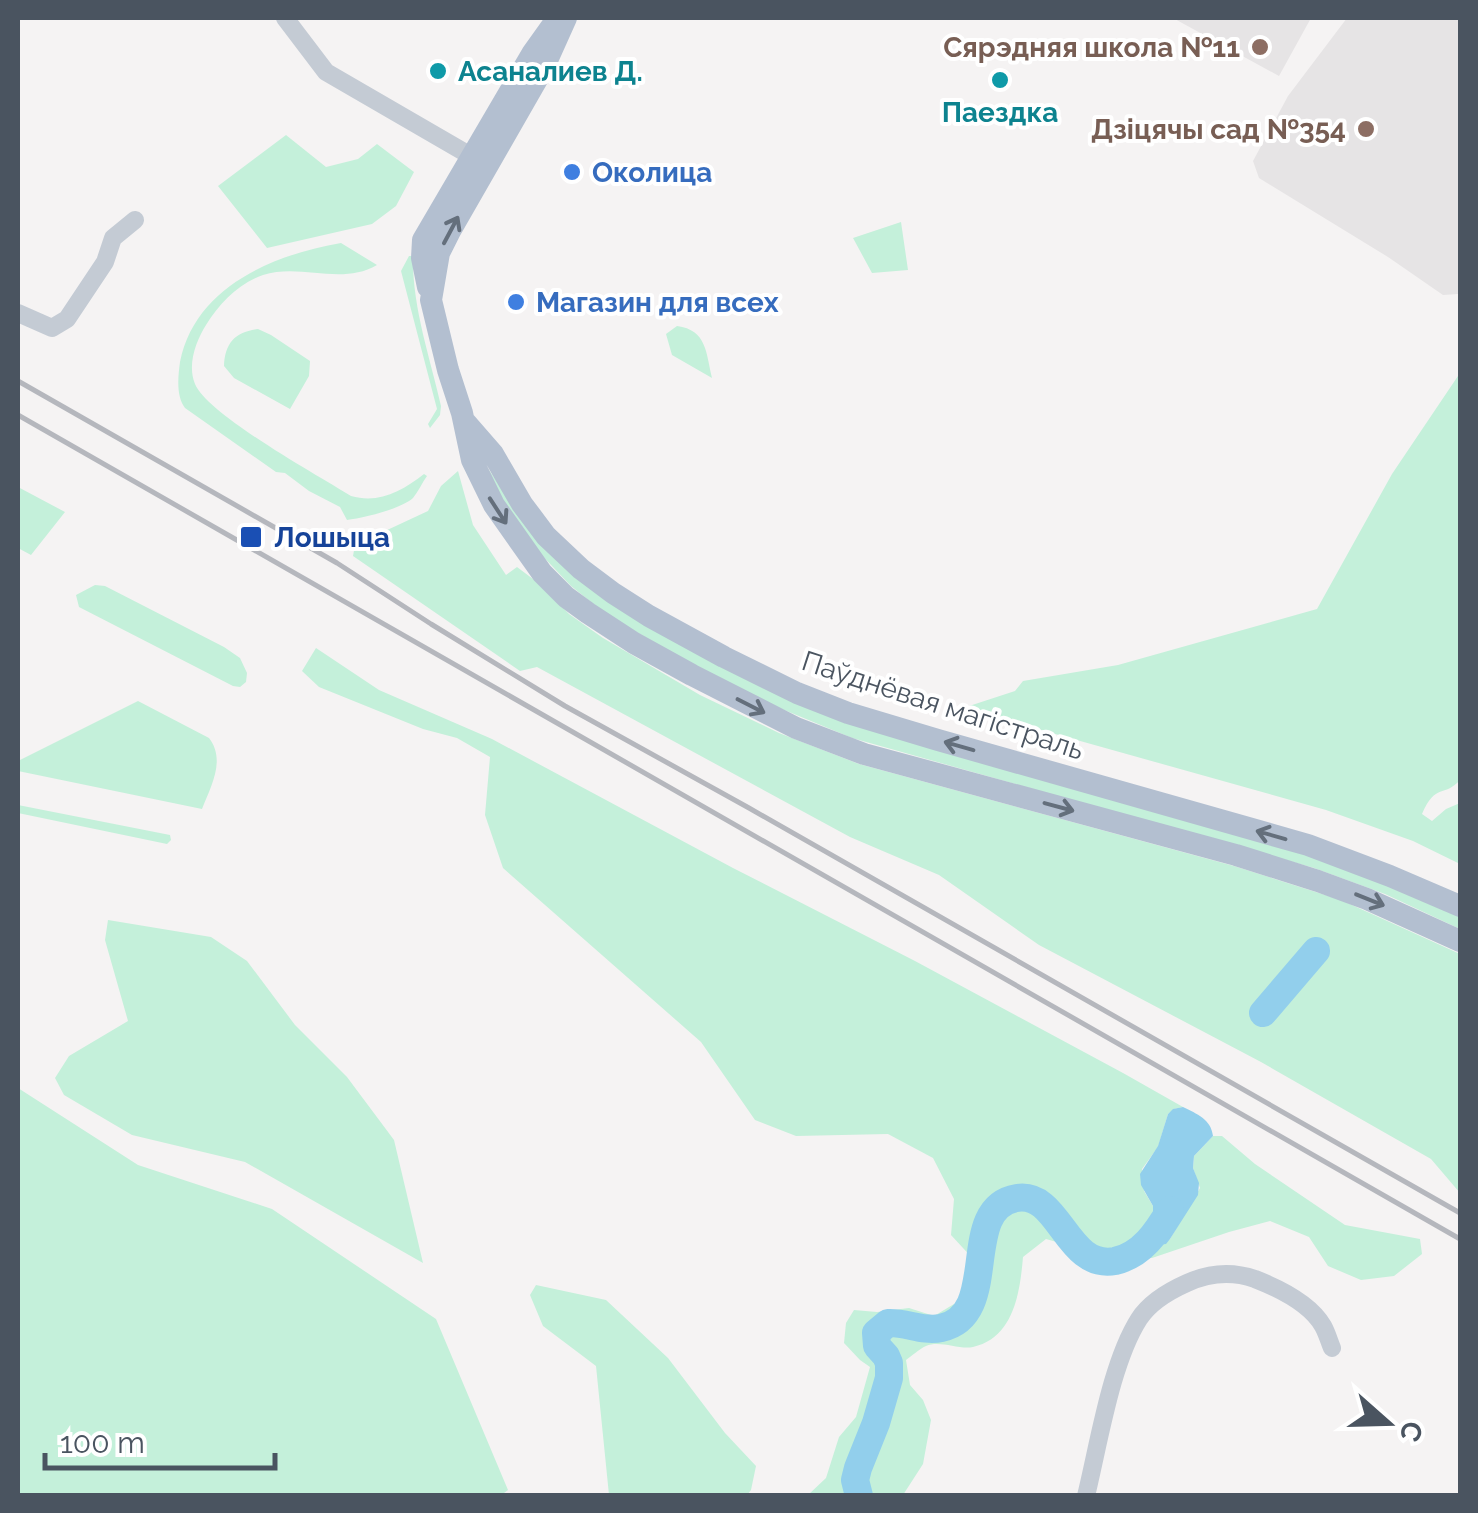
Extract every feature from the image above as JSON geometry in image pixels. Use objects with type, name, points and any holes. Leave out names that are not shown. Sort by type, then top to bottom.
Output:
[{"type":"main road","points":[[480,161],[532,54],[558,18]]},
{"type":"main road","points":[[566,18],[544,68],[423,240],[422,258],[472,460],[494,505],[542,572],[566,597],[634,643],[796,728],[864,754],[1252,860],[1367,899],[1460,941]]},
{"type":"main road","name":"Паўднёвая магістраль","points":[[464,421],[494,454],[522,504],[546,536],[582,570],[650,616],[797,694],[938,740],[1308,845],[1460,906]]},
{"type":"street","points":[[284,18],[326,72],[480,161]]},
{"type":"street","points":[[18,313],[58,327],[106,262],[113,238],[135,220]]},
{"type":"street","points":[[1086,1496],[1120,1358],[1140,1317],[1166,1293],[1218,1273],[1248,1277],[1274,1287],[1303,1306],[1322,1324],[1332,1348]]},
{"type":"shaded area","name":"Сярэдняя школа №11","points":[[1173,18],[1311,18],[1279,76]]},
{"type":"shaded area","name":"Дзіцячы сад №354","points":[[1347,18],[1460,18],[1458,294],[1443,295],[1259,178],[1253,161],[1288,96]]},
{"type":"green space","points":[[286,135],[326,167],[358,159],[377,144],[414,172],[396,206],[372,224],[267,248],[218,186]]},
{"type":"green space","points":[[901,222],[908,270],[872,273],[853,238]]},
{"type":"green space","points":[[341,243],[377,265],[349,274],[277,272],[246,284],[224,302],[206,325],[196,346],[192,369],[195,384],[220,412],[351,496],[381,497],[399,491],[424,474],[427,476],[407,502],[347,520],[340,507],[285,473],[276,472],[185,408],[178,386],[188,336],[219,295],[264,266]]},
{"type":"green space","points":[[409,256],[413,256],[419,313],[441,406],[440,415],[430,428],[428,424],[437,409],[401,271]]},
{"type":"green space","points":[[677,326],[700,338],[712,378],[672,355],[666,334]]},
{"type":"green space","points":[[258,329],[310,361],[309,376],[290,409],[234,378],[224,366],[226,351],[233,340]]},
{"type":"green space","points":[[1460,373],[1460,780],[1436,794],[1422,814],[1432,821],[1460,803],[1460,864],[1413,841],[1326,810],[963,708],[1015,691],[1023,681],[1118,665],[1317,609],[1392,474]]},
{"type":"green space","points":[[483,462],[513,503],[709,661],[1334,863],[1460,917],[1460,929],[1385,894],[1314,868],[852,738],[760,700],[606,614],[571,586],[535,548]]},
{"type":"green space","points":[[458,471],[473,525],[506,575],[517,567],[569,614],[603,638],[700,695],[779,733],[859,764],[1234,866],[1341,900],[1460,954],[1460,1193],[1431,1159],[1261,1062],[1039,945],[939,875],[850,837],[537,667],[520,671],[353,556],[355,545],[428,511],[441,486]]},
{"type":"green space","points":[[18,487],[65,512],[31,555],[18,548]]},
{"type":"green space","points":[[95,585],[105,586],[224,647],[240,658],[247,673],[246,682],[240,687],[233,686],[79,607],[76,595]]},
{"type":"green space","points":[[316,648],[379,690],[492,739],[1183,1107],[1168,1114],[1158,1147],[1142,1169],[1144,1191],[1153,1206],[1161,1245],[1170,1239],[1200,1188],[1193,1168],[1194,1156],[1213,1136],[1222,1136],[1255,1164],[1345,1225],[1420,1239],[1422,1254],[1394,1276],[1361,1280],[1328,1266],[1309,1237],[1270,1221],[1152,1258],[1106,1256],[1046,1239],[1023,1257],[1017,1298],[998,1334],[973,1347],[931,1344],[906,1360],[910,1385],[923,1400],[931,1420],[923,1464],[903,1495],[808,1495],[826,1478],[839,1437],[856,1417],[870,1367],[844,1343],[846,1323],[854,1310],[909,1308],[934,1316],[974,1292],[975,1261],[951,1235],[954,1199],[933,1158],[888,1134],[796,1136],[755,1120],[701,1042],[503,868],[485,815],[490,757],[457,738],[423,729],[319,687],[302,671]]},
{"type":"green space","points":[[138,701],[209,738],[214,746],[217,764],[202,809],[18,771],[18,761]]},
{"type":"green space","points":[[18,805],[170,835],[171,840],[167,844],[18,813]]},
{"type":"green space","points":[[108,920],[211,937],[247,961],[295,1025],[347,1077],[394,1140],[423,1263],[245,1162],[132,1135],[64,1095],[55,1078],[69,1056],[128,1021],[105,940]]},
{"type":"green space","points":[[18,1088],[138,1165],[272,1209],[436,1319],[508,1490],[500,1496],[18,1495]]},
{"type":"green space","points":[[536,1285],[606,1300],[668,1358],[725,1433],[756,1466],[747,1495],[609,1495],[596,1366],[543,1326],[530,1295]]},
{"type":"water","points":[[1183,1107],[1206,1121],[1213,1136],[1194,1156],[1198,1195],[1166,1244],[1157,1245],[1147,1227],[1153,1206],[1141,1185],[1140,1174],[1158,1146],[1168,1114]]},
{"type":"waterway","name":"Лошыца","points":[[1263,1013],[1316,951]]},
{"type":"waterway","name":"Лошыца","points":[[859,1496],[855,1480],[858,1468],[889,1378],[889,1363],[877,1346],[876,1333],[888,1323],[934,1329],[960,1319],[971,1304],[983,1240],[999,1206],[1017,1198],[1032,1199],[1044,1206],[1085,1254],[1098,1261],[1125,1258],[1141,1248],[1170,1210]]},
{"type":"railway","points":[[18,381],[337,563],[565,706],[1460,1213]]},
{"type":"railway","points":[[18,415],[1460,1239]]},
{"type":"place","name":"Сярэдняя школа №11","points":[[1260,47]]},
{"type":"place","name":"Асаналиев Д.","points":[[438,71]]},
{"type":"place","name":"Паездка","points":[[1000,80]]},
{"type":"place","name":"Дзіцячы сад №354","points":[[1366,129]]},
{"type":"place","name":"Околица","points":[[572,172]]},
{"type":"place","name":"Магазин для всех","points":[[516,302]]},
{"type":"place","name":"Лошыца","points":[[251,537]]}]
